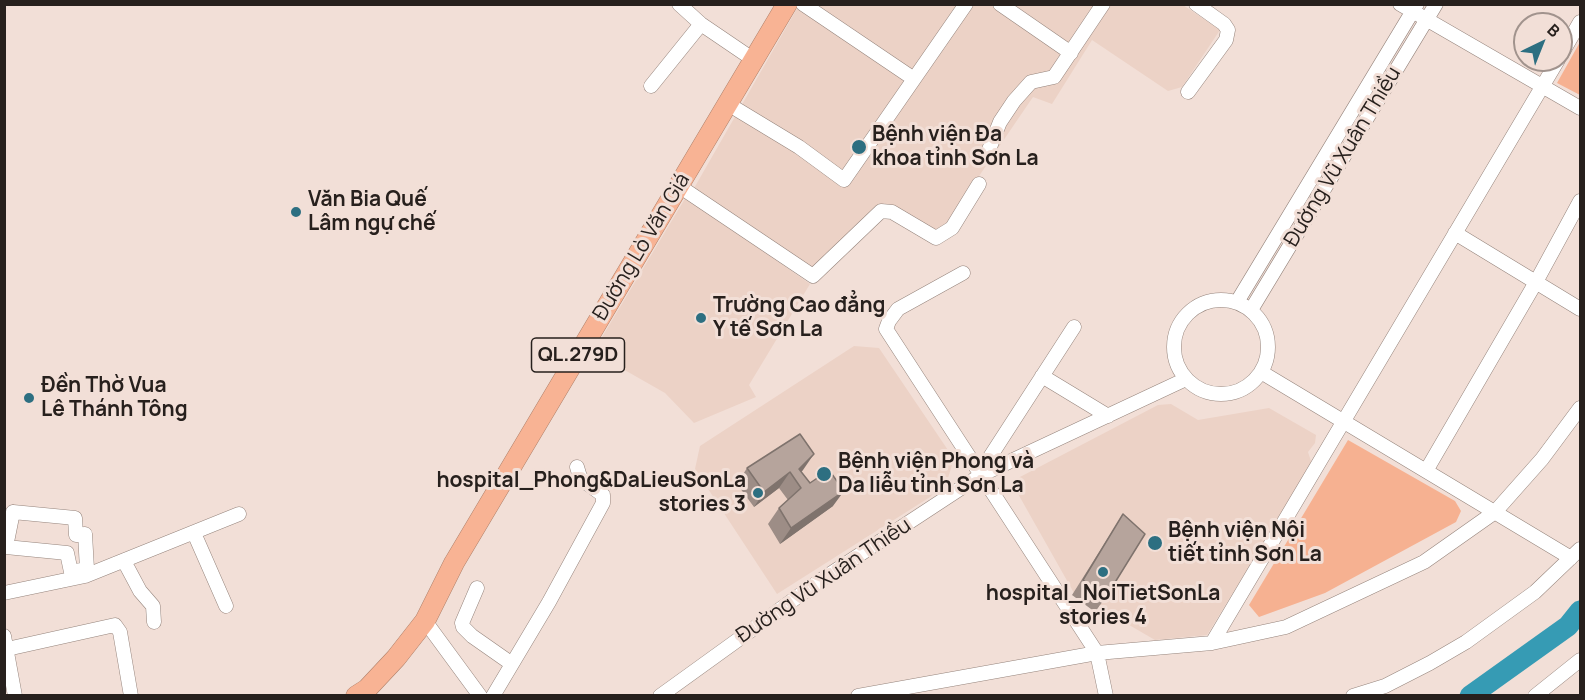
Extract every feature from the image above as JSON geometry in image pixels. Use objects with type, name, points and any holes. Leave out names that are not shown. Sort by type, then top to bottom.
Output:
[{"type":"highway","name":"Đường Lò Văn Giá","points":[[356,696],[367,689],[396,658],[425,621],[454,563],[787,4]]},
{"type":"street","points":[[679,4],[701,24],[754,60]]},
{"type":"street","points":[[803,4],[914,79]]},
{"type":"street","points":[[728,104],[799,147],[844,180],[966,4]]},
{"type":"street","points":[[1000,4],[1071,53]]},
{"type":"street","points":[[988,152],[1000,122],[1014,101],[1031,82],[1054,77],[1103,4]]},
{"type":"street","points":[[1188,92],[1226,40],[1228,30],[1224,24],[1196,4]]},
{"type":"street","points":[[1400,4],[1415,8],[1426,20],[1581,108]]},
{"type":"street","name":"Đường Vũ Xuân Thiều","points":[[1251,310],[1436,4]]},
{"type":"street","name":"Đường Vũ Xuân Thiều","points":[[1237,302],[1415,8]]},
{"type":"street","points":[[1573,35],[1581,22]]},
{"type":"street","points":[[651,86],[701,24]]},
{"type":"street","points":[[1212,643],[1551,72]]},
{"type":"street","points":[[679,186],[813,276],[881,211],[892,212],[936,238],[952,228],[979,184]]},
{"type":"street","points":[[1426,471],[1581,201]]},
{"type":"street","points":[[1455,233],[1581,309]]},
{"type":"street","points":[[963,273],[898,309],[886,329],[1097,653],[1106,696]]},
{"type":"street","points":[[1222,300],[1237,302],[1251,310],[1261,321],[1268,336],[1269,351],[1265,366],[1256,379],[1244,389],[1229,394],[1214,394],[1199,389],[1186,379],[1178,366],[1174,351],[1175,335],[1182,321],[1192,309],[1206,302],[1222,300]]},
{"type":"street","points":[[981,475],[988,460],[1074,327]]},
{"type":"street","points":[[1261,372],[1495,512],[1576,553],[1535,592],[1466,642],[1385,686],[1353,696]]},
{"type":"street","points":[[1042,376],[1108,416]]},
{"type":"street","name":"Đường Vũ Xuân Thiều","points":[[660,696],[818,582],[981,475],[1186,379]]},
{"type":"street","points":[[858,696],[1097,653],[1212,643],[1286,627],[1424,562],[1495,512],[1542,459],[1581,408]]},
{"type":"street","points":[[492,696],[549,602],[603,503],[603,495],[580,477],[577,467]]},
{"type":"street","points":[[13,512],[75,518],[76,535],[85,534],[87,569],[70,572],[67,553],[6,547],[13,512]]},
{"type":"street","points":[[4,593],[85,576],[239,514]]},
{"type":"street","points":[[194,533],[225,606]]},
{"type":"street","points":[[124,561],[140,591],[152,603],[154,622]]},
{"type":"street","points":[[477,588],[463,620],[463,627],[512,664]]},
{"type":"street","points":[[425,621],[480,696]]},
{"type":"street","points":[[15,696],[6,643],[114,625],[120,632],[131,696]]},
{"type":"street","points":[[1535,696],[1581,660]]},
{"type":"shaded area","name":"Bệnh viện Đa khoa tỉnh Sơn La","points":[[799,5],[1183,5],[1220,30],[1182,87],[1168,91],[1092,40],[1052,104],[1033,97],[947,223],[937,230],[923,227],[884,203],[813,272],[693,190]]},
{"type":"shaded area","points":[[1580,42],[1580,95],[1557,83],[1563,72],[1573,72],[1573,54]]},
{"type":"shaded area","name":"Trường Cao đẳng Y tế Sơn La","points":[[686,197],[810,284],[749,385],[756,397],[694,423],[665,393],[593,352]]},
{"type":"shaded area","name":"Bệnh viện Phong và Da liễu tỉnh Sơn La","points":[[854,346],[879,348],[954,459],[948,478],[930,497],[777,594],[695,469],[700,446]]},
{"type":"shaded area","name":"Bệnh viện Nội tiết tỉnh Sơn La","points":[[1171,404],[1198,420],[1269,408],[1316,435],[1315,443],[1308,452],[1312,464],[1207,635],[1155,640],[1074,593],[1017,492],[1018,478],[1158,405]]},
{"type":"shaded area","points":[[1348,440],[1455,501],[1461,511],[1456,522],[1325,593],[1259,617],[1249,605]]},
{"type":"building","points":[[800,434],[814,454],[799,469],[810,483],[829,470],[844,491],[791,528],[779,508],[801,488],[790,472],[764,492],[747,468]]},
{"type":"building","name":"hospital_NoiTietSonLa stories 4","points":[[1123,514],[1145,534],[1106,597],[1083,580]]},
{"type":"waterway","points":[[1470,696],[1568,626],[1580,611]]},
{"type":"place","name":"Bệnh viện Đa khoa tỉnh Sơn La","points":[[859,147]]},
{"type":"place","name":"Văn Bia Quế Lâm ngự chế","points":[[296,212]]},
{"type":"place","name":"Trường Cao đẳng Y tế Sơn La","points":[[701,318]]},
{"type":"place","name":"Đền Thờ Vua Lê Thánh Tông","points":[[29,398]]},
{"type":"place","name":"Bệnh viện Phong và Da liễu tỉnh Sơn La","points":[[824,474]]},
{"type":"place","name":"hospital_Phong&DaLieuSonLa stories 3","points":[[758,493]]},
{"type":"place","name":"Bệnh viện Nội tiết tỉnh Sơn La","points":[[1155,543]]},
{"type":"place","name":"hospital_NoiTietSonLa stories 4","points":[[1103,572]]}]
